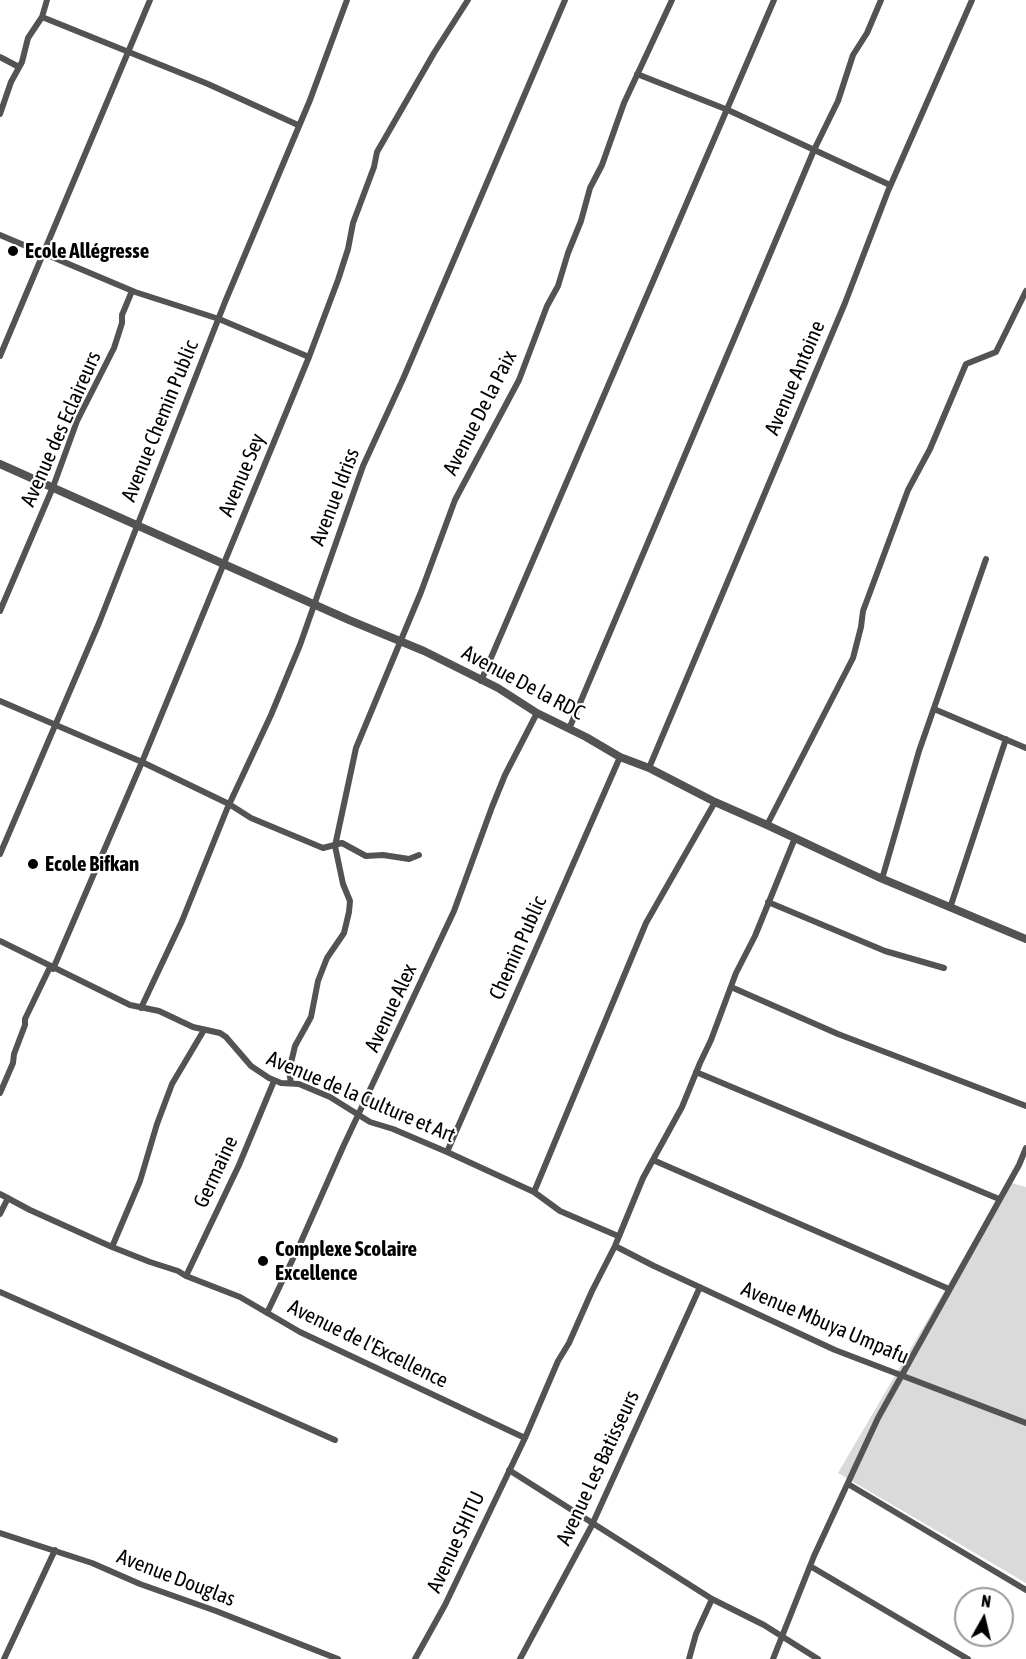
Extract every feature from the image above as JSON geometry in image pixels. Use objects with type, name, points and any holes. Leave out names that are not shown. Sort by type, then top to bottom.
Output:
[{"type":"street","points":[[0,114],[28,38],[42,17],[47,0]]},
{"type":"street","points":[[0,356],[150,0]]},
{"type":"street","name":"Avenue Chemin Public","points":[[0,854],[99,623],[347,0]]},
{"type":"street","name":"Avenue Sey","points":[[0,1093],[26,1025],[25,1019],[52,968],[142,762],[309,357],[338,280],[353,223],[374,167],[377,152],[434,53],[468,0]]},
{"type":"street","name":"Avenue Idriss","points":[[141,1008],[183,921],[229,804],[271,715],[300,645],[363,466],[403,380],[565,0]]},
{"type":"street","name":"Avenue De la Paix","points":[[335,846],[356,748],[421,592],[455,500],[519,380],[547,306],[558,286],[590,188],[602,165],[637,75],[672,0]]},
{"type":"street","points":[[481,681],[774,0]]},
{"type":"street","points":[[569,729],[814,150],[838,101],[853,55],[867,33],[881,0]]},
{"type":"street","name":"Avenue Antoine","points":[[649,768],[845,303],[890,185],[972,0]]},
{"type":"street","points":[[42,17],[208,84],[298,125]]},
{"type":"street","points":[[0,57],[19,67]]},
{"type":"street","points":[[637,75],[728,110],[890,185]]},
{"type":"street","points":[[0,235],[132,291],[219,319],[309,357]]},
{"type":"street","name":"Avenue des Eclaireurs","points":[[0,611],[53,487],[80,416],[114,348],[122,323],[122,315],[132,291]]},
{"type":"street","points":[[767,825],[853,658],[861,627],[862,611],[908,490],[930,449],[966,364],[996,352],[1026,291]]},
{"type":"street","name":"Avenue De la RDC","points":[[0,464],[424,651],[498,688],[537,713],[586,737],[620,758],[649,768],[715,802],[882,879],[1026,939]]},
{"type":"street","points":[[882,879],[919,751],[986,559]]},
{"type":"street","points":[[0,701],[142,762],[229,804],[251,818],[323,848],[342,843],[366,856],[383,855],[409,859],[419,855]]},
{"type":"street","points":[[934,709],[1026,748]]},
{"type":"street","name":"Avenue Alex","points":[[267,1313],[454,911],[492,807],[537,713]]},
{"type":"street","points":[[950,908],[1006,740]]},
{"type":"street","name":"Chemin Public","points":[[447,1152],[620,758]]},
{"type":"street","points":[[534,1192],[646,923],[715,802]]},
{"type":"street","name":"Avenue SHITU","points":[[415,1659],[445,1605],[525,1438],[558,1361],[615,1246],[638,1187],[682,1107],[711,1040],[742,958],[755,936],[795,838]]},
{"type":"street","points":[[291,1083],[289,1071],[295,1046],[311,1017],[318,981],[327,958],[344,933],[349,912],[350,901],[343,884],[335,846]]},
{"type":"street","points":[[768,902],[885,951],[944,969]]},
{"type":"street","name":"Avenue de la Culture et Art","points":[[0,941],[130,1005],[159,1011],[183,1023],[214,1031],[226,1037],[251,1066],[274,1081],[299,1084],[330,1096],[370,1122],[393,1129],[447,1152],[534,1192],[560,1211],[618,1236]]},
{"type":"street","points":[[731,987],[838,1034],[1026,1106]]},
{"type":"street","points":[[112,1247],[140,1181],[172,1084],[204,1030]]},
{"type":"street","points":[[696,1072],[999,1199]]},
{"type":"street","name":"Germaine","points":[[186,1276],[239,1165],[274,1081]]},
{"type":"street","points":[[773,1659],[810,1566],[878,1418],[1026,1148]]},
{"type":"street","points":[[653,1160],[949,1289]]},
{"type":"street","name":"Avenue de l'Excellence","points":[[0,1194],[112,1247],[240,1297],[300,1332],[525,1438]]},
{"type":"street","points":[[0,1214],[8,1198]]},
{"type":"street","name":"Avenue Mbuya Umpafu","points":[[615,1246],[835,1350],[1026,1423]]},
{"type":"street","name":"Avenue Les Batisseurs","points":[[520,1659],[592,1524],[700,1287]]},
{"type":"street","points":[[0,1292],[335,1440]]},
{"type":"street","points":[[509,1470],[712,1599],[764,1625],[818,1659]]},
{"type":"street","points":[[848,1484],[1026,1590]]},
{"type":"street","name":"Avenue Douglas","points":[[0,1533],[55,1550],[338,1659]]},
{"type":"street","points":[[4,1659],[55,1550]]},
{"type":"street","points":[[810,1566],[968,1659]]},
{"type":"street","points":[[689,1659],[696,1634],[712,1599]]},
{"type":"shaded area","points":[[1008,1182],[1026,1187],[1026,1583],[838,1473]]},
{"type":"place","name":"Ecole Allégresse","points":[[13,251]]},
{"type":"place","name":"Ecole Bifkan","points":[[33,864]]},
{"type":"place","name":"Complexe Scolaire Excellence","points":[[263,1261]]}]
